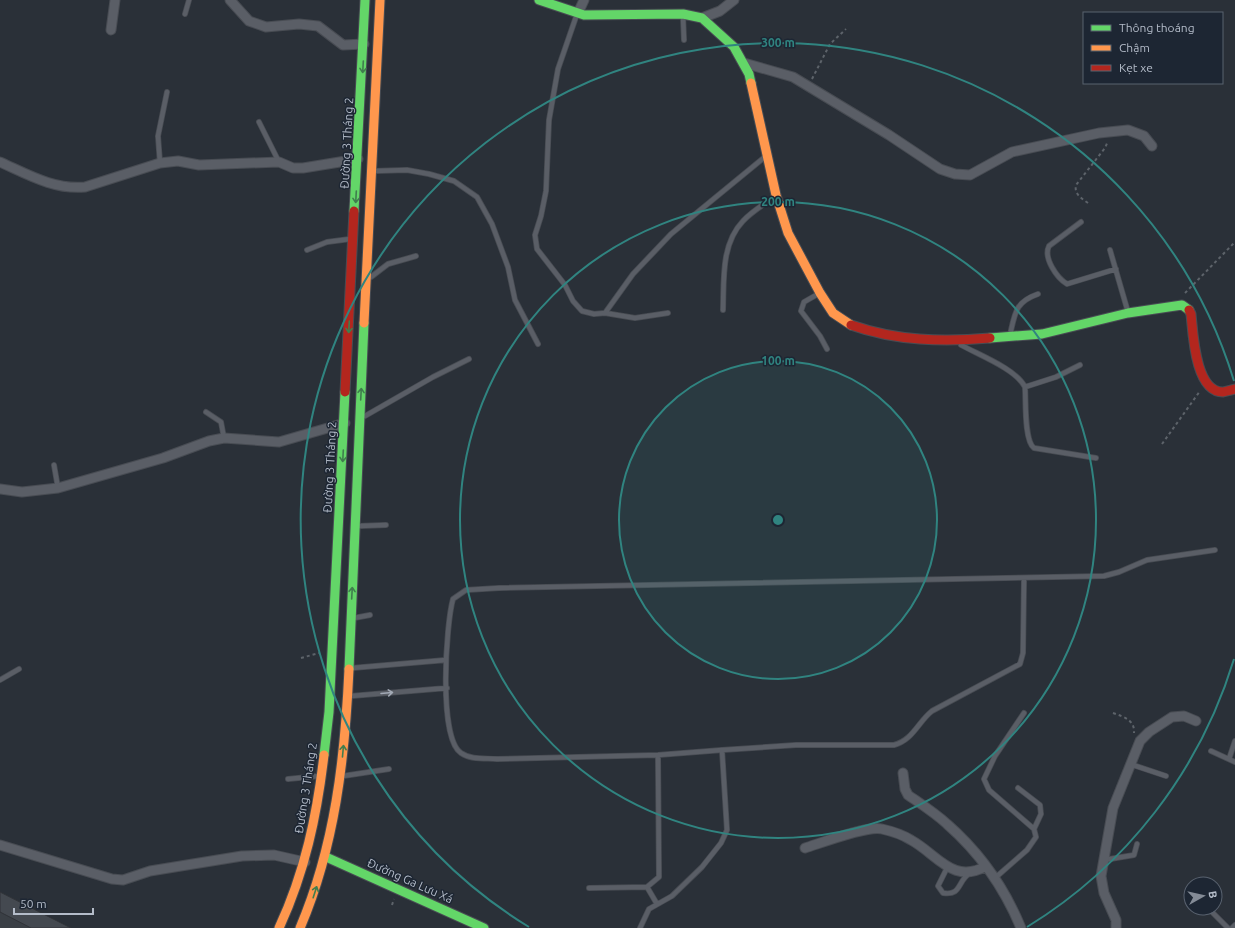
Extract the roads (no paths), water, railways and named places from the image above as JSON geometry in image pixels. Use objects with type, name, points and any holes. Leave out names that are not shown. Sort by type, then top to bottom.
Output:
[{"type":"main road","name":"Đường 3 Tháng 2","points":[[279,928],[296,891],[305,862],[322,776],[329,712],[358,163],[365,0]]},
{"type":"main road","name":"Đường 3 Tháng 2","points":[[300,928],[310,908],[322,872],[342,776],[348,696],[380,0]]},
{"type":"main road","points":[[539,0],[584,15],[682,14],[702,18],[725,37],[744,63],[749,74],[776,194],[794,246],[833,313],[852,325],[892,337],[954,341],[1042,334],[1065,330],[1128,313],[1175,305],[1187,307],[1192,314],[1200,371],[1206,383],[1213,390],[1218,392],[1226,393],[1235,389]]},
{"type":"main road","name":"Đường Ga Lưu Xá","points":[[326,857],[479,927]]},
{"type":"main road","points":[[305,862],[322,872]]},
{"type":"street","points":[[111,30],[115,0]]},
{"type":"street","points":[[230,0],[249,21],[266,28],[309,23],[318,26],[343,45],[364,44]]},
{"type":"street","points":[[578,13],[584,0]]},
{"type":"street","points":[[702,18],[720,11],[734,0]]},
{"type":"street","points":[[744,63],[784,74],[889,134],[940,170],[955,174],[970,175],[1012,152],[1109,132],[1128,130],[1138,133],[1144,136],[1152,146]]},
{"type":"street","points":[[0,162],[42,181],[72,188],[85,186],[160,163],[178,161],[199,164],[278,162],[293,168],[358,163]]},
{"type":"street","points":[[0,490],[22,492],[58,488],[224,438],[279,442],[344,423]]},
{"type":"street","points":[[1116,928],[1116,920],[1104,893],[1102,880],[1103,860],[1113,808],[1130,764],[1140,741],[1167,720],[1178,716],[1196,721]]},
{"type":"street","points":[[903,774],[905,789],[908,795],[946,823],[986,866],[995,878],[1021,928]]},
{"type":"street","points":[[805,848],[869,829],[881,828],[911,840],[959,872],[971,872],[986,866]]},
{"type":"street","points":[[0,845],[112,879],[123,880],[150,871],[242,856],[274,855],[305,862]]},
{"type":"lane","points":[[186,14],[189,0]]},
{"type":"lane","points":[[578,13],[558,69],[549,120],[546,191],[541,216],[535,235],[537,249],[565,285],[573,301],[582,311],[594,314],[605,313],[635,318],[668,313]]},
{"type":"lane","points":[[682,14],[684,40]]},
{"type":"lane","points":[[160,163],[158,136],[167,92]]},
{"type":"lane","points":[[259,122],[278,162]]},
{"type":"lane","points":[[605,313],[633,274],[671,234],[767,154]]},
{"type":"lane","points":[[358,163],[371,171],[407,170],[430,174],[454,181],[477,197],[495,231],[508,267],[515,300],[538,344]]},
{"type":"lane","points":[[723,310],[724,276],[728,243],[743,221],[776,194]]},
{"type":"lane","points":[[1081,222],[1049,246],[1047,251],[1048,258],[1062,281],[1067,284],[1074,283],[1116,269]]},
{"type":"lane","points":[[307,250],[327,242],[354,238]]},
{"type":"lane","points":[[1110,250],[1128,313]]},
{"type":"lane","points":[[366,281],[388,264],[416,256]]},
{"type":"lane","points":[[820,293],[804,302],[801,310],[820,336],[827,349]]},
{"type":"lane","points":[[1010,337],[1014,315],[1018,307],[1026,298],[1038,294]]},
{"type":"lane","points":[[954,341],[1019,377],[1025,387],[1028,437],[1030,445],[1034,448],[1096,458]]},
{"type":"lane","points":[[360,418],[433,377],[469,360]]},
{"type":"lane","points":[[1025,387],[1056,377],[1080,365]]},
{"type":"lane","points":[[206,412],[221,422],[224,438]]},
{"type":"lane","points":[[54,465],[58,488]]},
{"type":"lane","points":[[355,526],[386,525]]},
{"type":"lane","points":[[1024,578],[1023,653],[1020,664],[932,711],[924,717],[909,738],[894,745],[796,746],[658,755],[497,759],[470,757],[460,753],[452,743],[448,721],[446,660],[449,613],[453,599],[466,590],[499,588],[1104,576],[1119,572],[1147,560],[1214,550]]},
{"type":"lane","points":[[351,619],[370,615]]},
{"type":"lane","points":[[349,668],[446,660]]},
{"type":"lane","points":[[0,680],[9,673],[19,669]]},
{"type":"lane","points":[[348,696],[447,688]]},
{"type":"lane","points":[[995,878],[1035,842],[1036,832],[1034,829],[988,790],[984,779],[995,756],[1024,713]]},
{"type":"lane","points":[[1229,759],[1235,741]]},
{"type":"lane","points":[[640,928],[649,909],[672,896],[702,867],[721,843],[727,830],[722,750]]},
{"type":"lane","points":[[1211,751],[1235,762]]},
{"type":"lane","points":[[589,888],[647,887],[659,877],[658,755]]},
{"type":"lane","points":[[1130,764],[1166,776]]},
{"type":"lane","points":[[342,776],[389,769]]},
{"type":"lane","points":[[288,779],[322,776]]},
{"type":"lane","points":[[1018,788],[1040,805],[1041,814],[1034,829]]},
{"type":"lane","points":[[1103,860],[1134,855],[1137,844]]},
{"type":"lane","points":[[948,866],[938,886],[942,893],[949,894],[955,892],[965,876],[971,872]]},
{"type":"lane","points":[[647,887],[658,904]]},
{"type":"lane","points":[[1216,916],[1228,928]]},
{"type":"lane","points":[[1232,928],[1235,925]]}]
